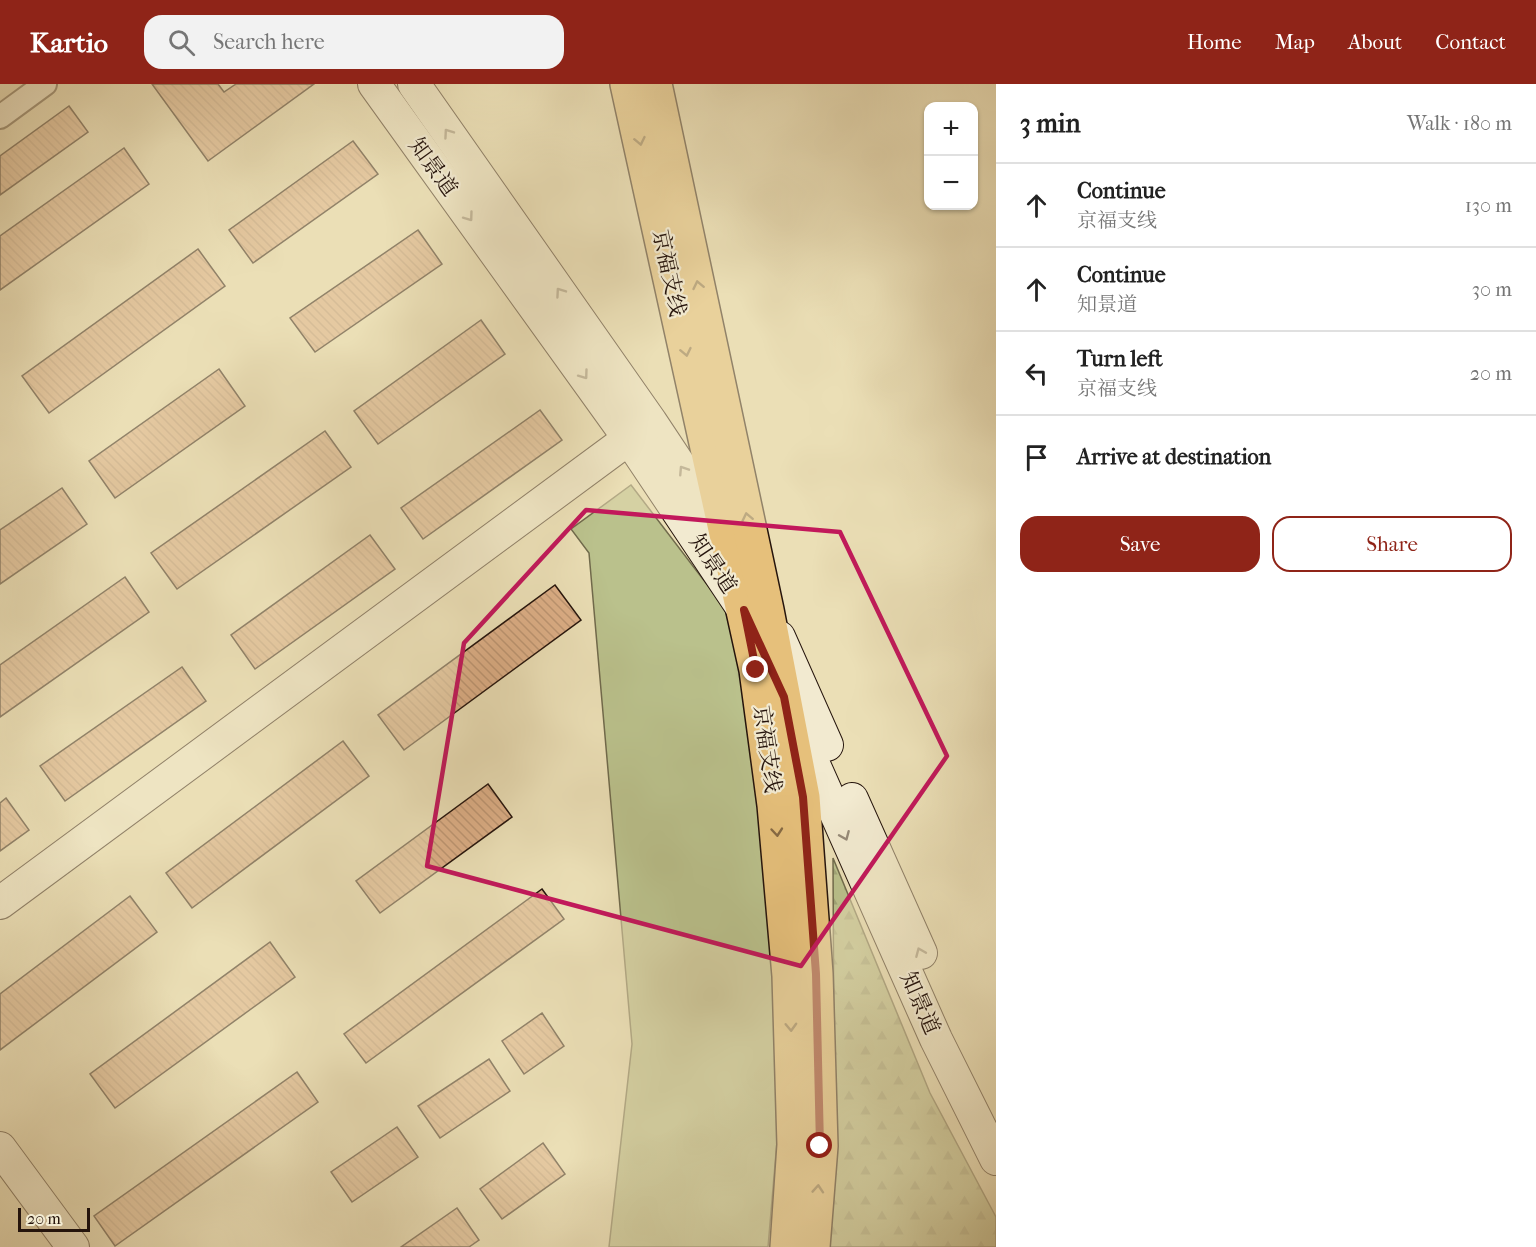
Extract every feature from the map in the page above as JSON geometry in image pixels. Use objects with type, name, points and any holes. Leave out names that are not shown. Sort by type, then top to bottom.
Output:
[{"type":"main road","name":"知景道","points":[[374,84],[641,431],[728,538]]},
{"type":"main road","name":"知景道","points":[[414,84],[755,610],[996,1120]]},
{"type":"main road","name":"京福支线","points":[[627,84],[728,538],[784,697],[803,797],[815,963],[820,1146],[813,1247]]},
{"type":"main road","name":"京福支线","points":[[655,84],[755,610],[756,670],[774,805],[789,976],[794,1145],[787,1247]]},
{"type":"main road","points":[[0,903],[641,431]]},
{"type":"main road","name":"知景道","points":[[784,697],[936,1039],[996,1159]]},
{"type":"main road","points":[[0,1148],[73,1247]]},
{"type":"street","points":[[0,117],[45,84]]},
{"type":"highlighted area","points":[[586,510],[840,532],[947,756],[801,966],[427,866],[464,643]]},
{"type":"green space","points":[[631,485],[725,608],[742,678],[773,934],[777,1141],[768,1247],[609,1247],[632,1044],[589,553],[571,529]]},
{"type":"green space","points":[[833,858],[930,1093],[996,1217],[996,1247],[829,1247],[834,1080]]},
{"type":"building","points":[[152,84],[218,84],[224,92],[236,84],[314,84],[208,161]]},
{"type":"building","points":[[69,106],[88,132],[0,195],[0,156]]},
{"type":"building","points":[[353,141],[378,174],[253,263],[229,230]]},
{"type":"building","points":[[124,148],[149,184],[0,290],[0,236]]},
{"type":"building","points":[[418,230],[442,264],[315,352],[290,318]]},
{"type":"building","points":[[198,249],[225,286],[49,413],[22,376]]},
{"type":"building","points":[[481,320],[505,354],[378,444],[354,411]]},
{"type":"building","points":[[219,369],[245,406],[115,498],[89,461]]},
{"type":"building","points":[[540,410],[562,440],[423,539],[401,508]]},
{"type":"building","points":[[325,431],[351,467],[177,589],[151,553]]},
{"type":"building","points":[[62,488],[87,524],[0,584],[0,530]]},
{"type":"building","points":[[370,535],[395,569],[255,669],[231,635]]},
{"type":"building","points":[[125,577],[149,612],[0,717],[0,665]]},
{"type":"building","points":[[555,585],[581,620],[404,750],[378,715]]},
{"type":"building","points":[[182,667],[206,701],[65,801],[40,766]]},
{"type":"building","points":[[343,741],[369,776],[192,908],[166,873]]},
{"type":"building","points":[[488,784],[512,817],[380,913],[356,881]]},
{"type":"building","points":[[6,798],[29,830],[0,851],[0,803]]},
{"type":"building","points":[[542,889],[564,919],[366,1063],[344,1034]]},
{"type":"building","points":[[130,896],[157,932],[0,1050],[0,994]]},
{"type":"building","points":[[270,942],[295,977],[115,1108],[90,1074]]},
{"type":"building","points":[[542,1013],[564,1046],[524,1074],[502,1041]]},
{"type":"building","points":[[489,1059],[510,1091],[440,1138],[418,1106]]},
{"type":"building","points":[[297,1072],[318,1102],[115,1246],[94,1216]]},
{"type":"building","points":[[397,1127],[418,1157],[352,1202],[331,1172]]},
{"type":"building","points":[[543,1143],[565,1174],[502,1219],[480,1189]]},
{"type":"building","points":[[457,1208],[479,1240],[469,1247],[401,1247]]},
{"type":"route","points":[[756,670],[744,610],[784,697],[803,797],[816,974],[820,1146]]}]
